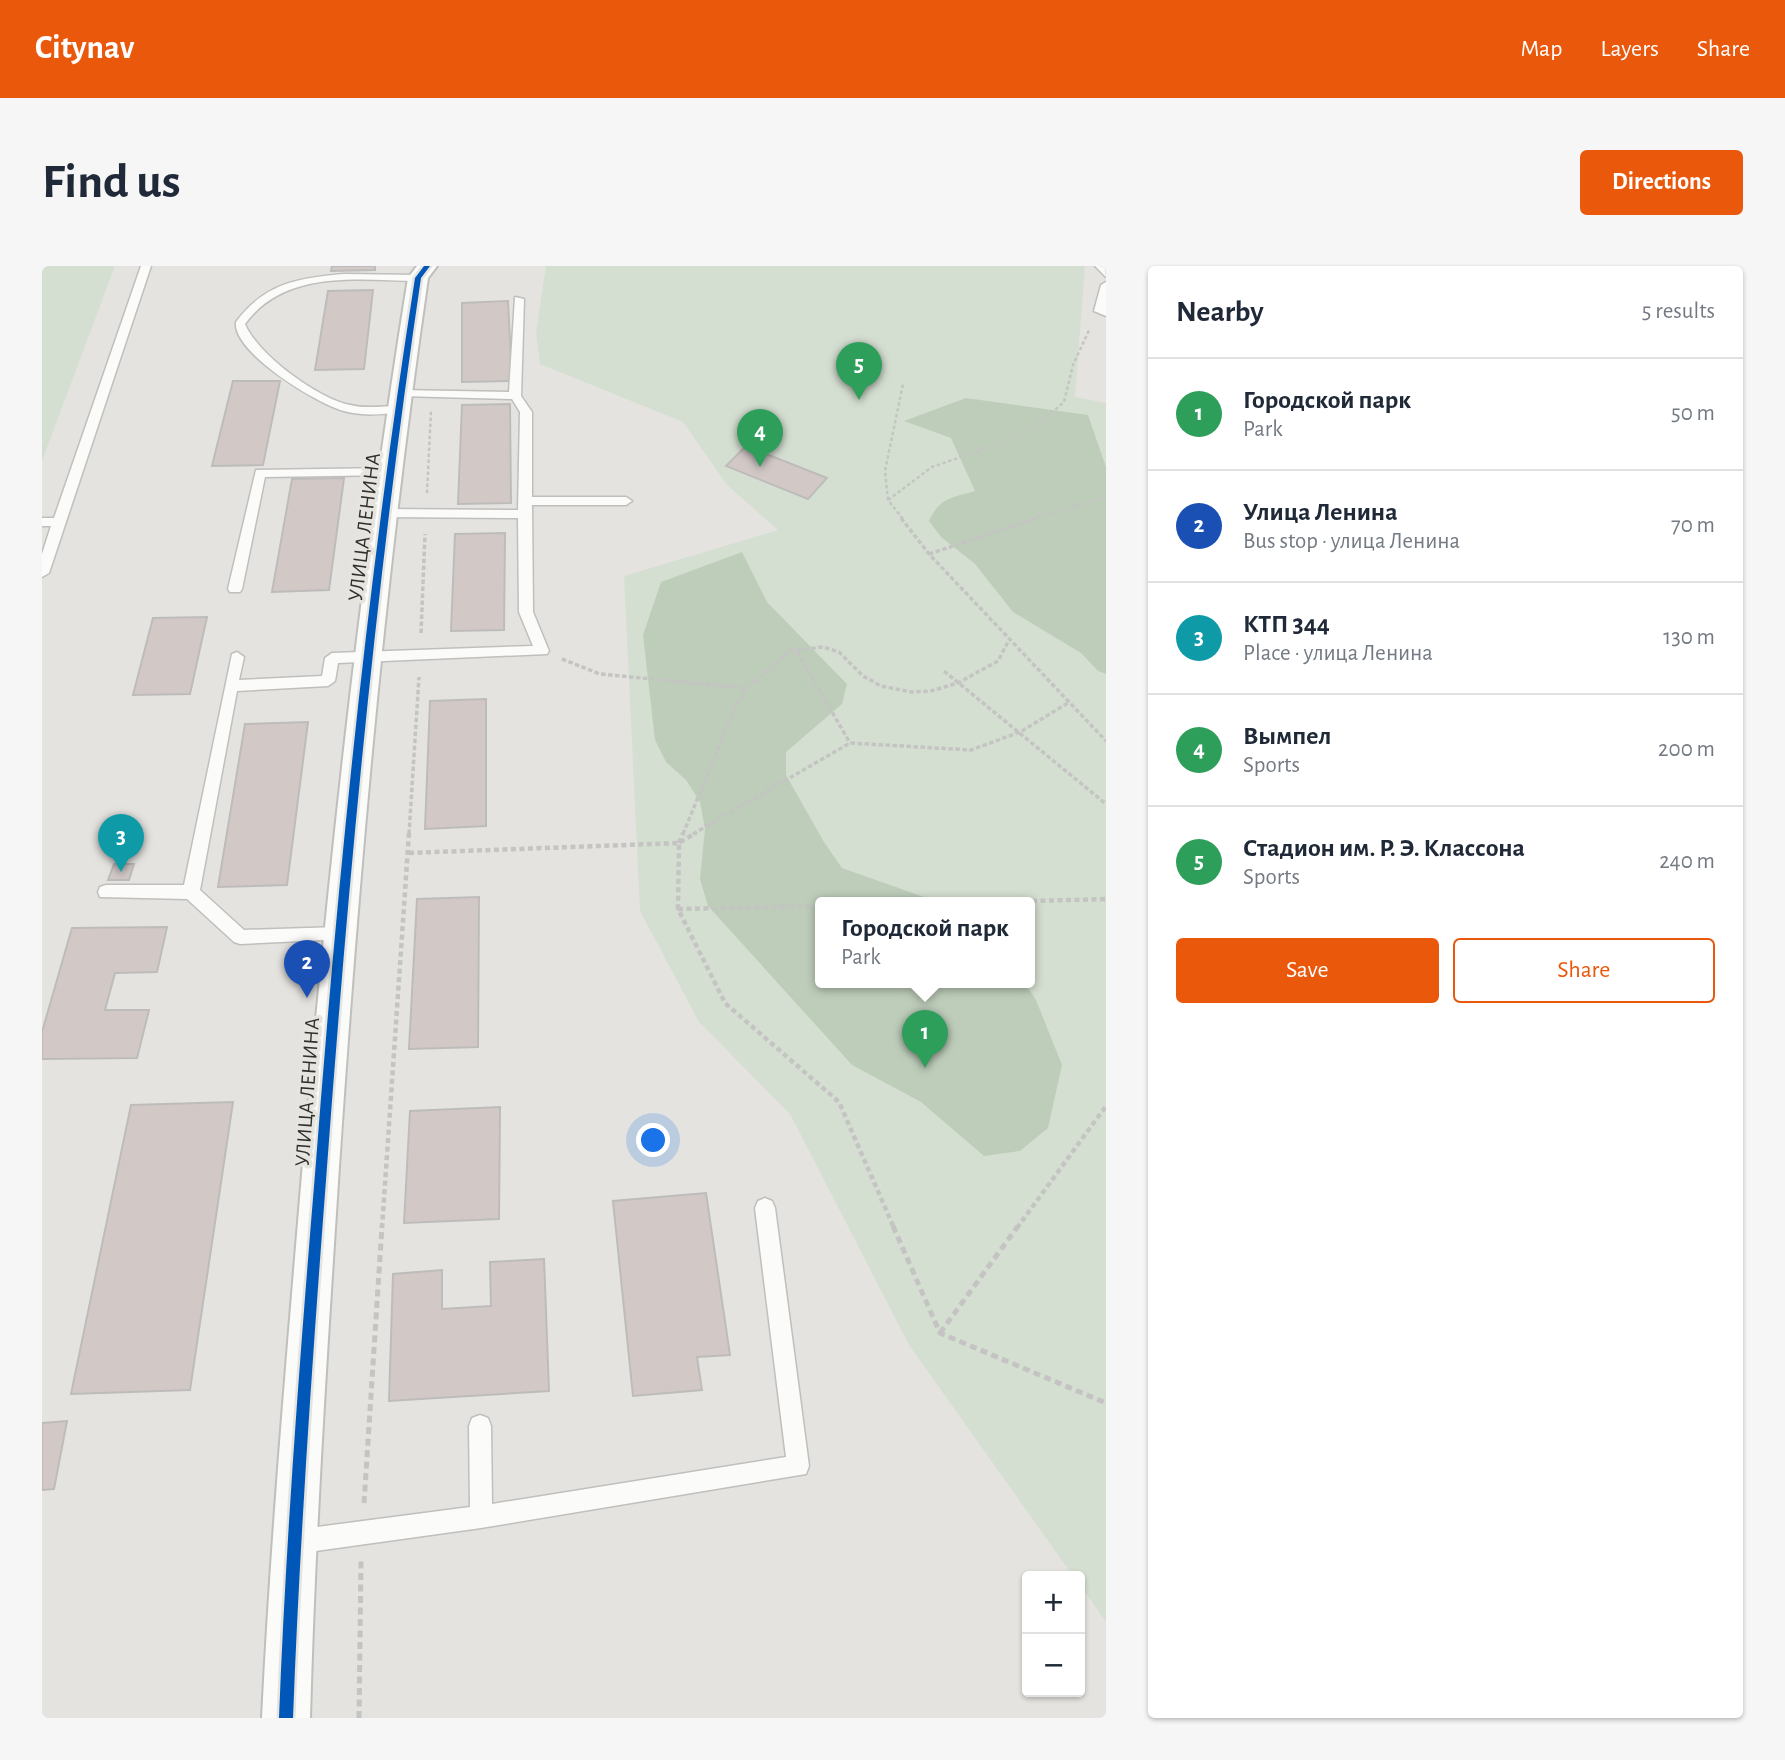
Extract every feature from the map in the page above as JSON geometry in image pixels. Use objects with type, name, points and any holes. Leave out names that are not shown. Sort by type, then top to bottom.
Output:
[{"type":"street","name":"УЛИЦА ЛЕНИНА","points":[[285,1718],[292,1542],[340,934],[388,472],[411,399],[423,272]]},
{"type":"lane","points":[[42,573],[146,266]]},
{"type":"lane","points":[[1100,266],[1106,274]]},
{"type":"lane","points":[[423,272],[311,278],[291,282],[256,298],[240,324],[246,338],[259,353],[286,375],[326,400],[348,409],[411,399],[515,396]]},
{"type":"lane","points":[[1103,312],[1106,285]]},
{"type":"lane","points":[[231,686],[328,681],[332,658],[542,651],[526,612],[526,412],[515,396],[519,299]]},
{"type":"lane","points":[[235,589],[260,472],[388,472]]},
{"type":"lane","points":[[384,513],[525,508],[626,500]]},
{"type":"lane","points":[[42,522],[60,522]]},
{"type":"lane","points":[[191,892],[237,657]]},
{"type":"lane","points":[[106,892],[191,892],[240,937],[340,934]]},
{"type":"lane","points":[[292,1542],[481,1517],[797,1466],[765,1208]]},
{"type":"lane","points":[[480,1426],[481,1517]]},
{"type":"path","points":[[888,500],[932,467],[995,445],[1043,420],[1064,402],[1073,365],[1103,312]]},
{"type":"path","points":[[903,384],[885,471],[888,500],[929,554],[1068,704],[1106,741]]},
{"type":"path","points":[[359,1718],[362,1533],[409,853],[426,513],[411,399]]},
{"type":"path","points":[[929,554],[1106,497]]},
{"type":"path","points":[[1009,640],[998,661],[958,682],[931,691],[911,692],[881,686],[863,676],[839,652],[824,646],[790,651],[746,688],[731,717],[679,843],[678,909],[725,1003],[839,1102],[940,1333],[1106,1404]]},
{"type":"path","points":[[542,651],[600,674],[746,688]]},
{"type":"path","points":[[797,652],[850,743]]},
{"type":"path","points":[[944,671],[1106,804]]},
{"type":"path","points":[[409,853],[679,843],[850,743],[971,750],[1020,732],[1068,704]]},
{"type":"path","points":[[1035,901],[1106,899]]},
{"type":"path","points":[[678,909],[815,906]]},
{"type":"path","points":[[940,1333],[1106,1106]]},
{"type":"green space","points":[[42,266],[115,266],[42,461]]},
{"type":"green space","points":[[546,266],[1085,266],[1075,397],[1106,403],[1106,1622],[1085,1592],[1085,1571],[1069,1571],[909,1345],[790,1114],[699,1022],[640,911],[624,576],[778,530],[727,485],[683,422],[540,364],[536,333]]},
{"type":"green space","points":[[966,398],[1088,415],[1106,467],[1106,674],[1098,671],[1081,653],[1013,612],[975,564],[941,537],[929,521],[942,503],[975,491],[951,438],[904,421]]},
{"type":"green space","points":[[742,552],[767,602],[847,684],[842,704],[786,752],[786,775],[842,868],[924,897],[815,897],[815,988],[1028,988],[1036,1000],[1062,1065],[1048,1128],[1020,1151],[984,1156],[921,1102],[852,1065],[708,906],[700,879],[705,829],[700,802],[686,780],[666,762],[655,740],[643,635],[661,582]]},
{"type":"building","points":[[332,266],[375,266],[375,270],[331,271]]},
{"type":"building","points":[[373,290],[364,369],[315,370],[328,291]]},
{"type":"building","points":[[508,301],[512,381],[462,382],[462,303]]},
{"type":"building","points":[[233,381],[280,381],[263,465],[212,466]]},
{"type":"building","points":[[510,404],[511,503],[458,504],[462,405]]},
{"type":"building","points":[[746,446],[827,478],[808,499],[726,466]]},
{"type":"building","points":[[344,478],[329,590],[272,592],[292,479]]},
{"type":"building","points":[[505,533],[504,630],[451,631],[455,534]]},
{"type":"building","points":[[207,617],[190,694],[133,695],[153,618]]},
{"type":"building","points":[[486,699],[486,826],[425,829],[430,701]]},
{"type":"building","points":[[308,722],[287,885],[218,887],[245,724]]},
{"type":"building","points":[[114,864],[134,864],[129,880],[108,880]]},
{"type":"building","points":[[479,897],[478,1047],[409,1049],[417,899]]},
{"type":"building","points":[[167,927],[157,972],[115,973],[105,1010],[149,1010],[137,1058],[42,1059],[42,1032],[72,928]]},
{"type":"building","points":[[233,1102],[190,1390],[71,1394],[131,1105]]},
{"type":"building","points":[[500,1107],[499,1219],[404,1223],[410,1111]]},
{"type":"building","points":[[706,1193],[730,1355],[697,1357],[702,1390],[633,1396],[613,1201]]},
{"type":"building","points":[[544,1259],[549,1391],[389,1401],[393,1274],[442,1270],[442,1309],[491,1306],[490,1262]]},
{"type":"building","points":[[67,1421],[54,1489],[42,1490],[42,1423]]},
{"type":"cycle path","points":[[286,1718],[304,1390],[347,854],[371,628],[400,403],[418,278],[427,266]]},
{"type":"place","name":"Стадион им. Р. Э. Классона","points":[[859,400]]},
{"type":"place","name":"Вымпел","points":[[760,467]]},
{"type":"place","name":"КТП 344","points":[[121,872]]},
{"type":"place","name":"Улица Ленина","points":[[307,998]]},
{"type":"place","name":"Городской парк","points":[[925,1068]]}]
